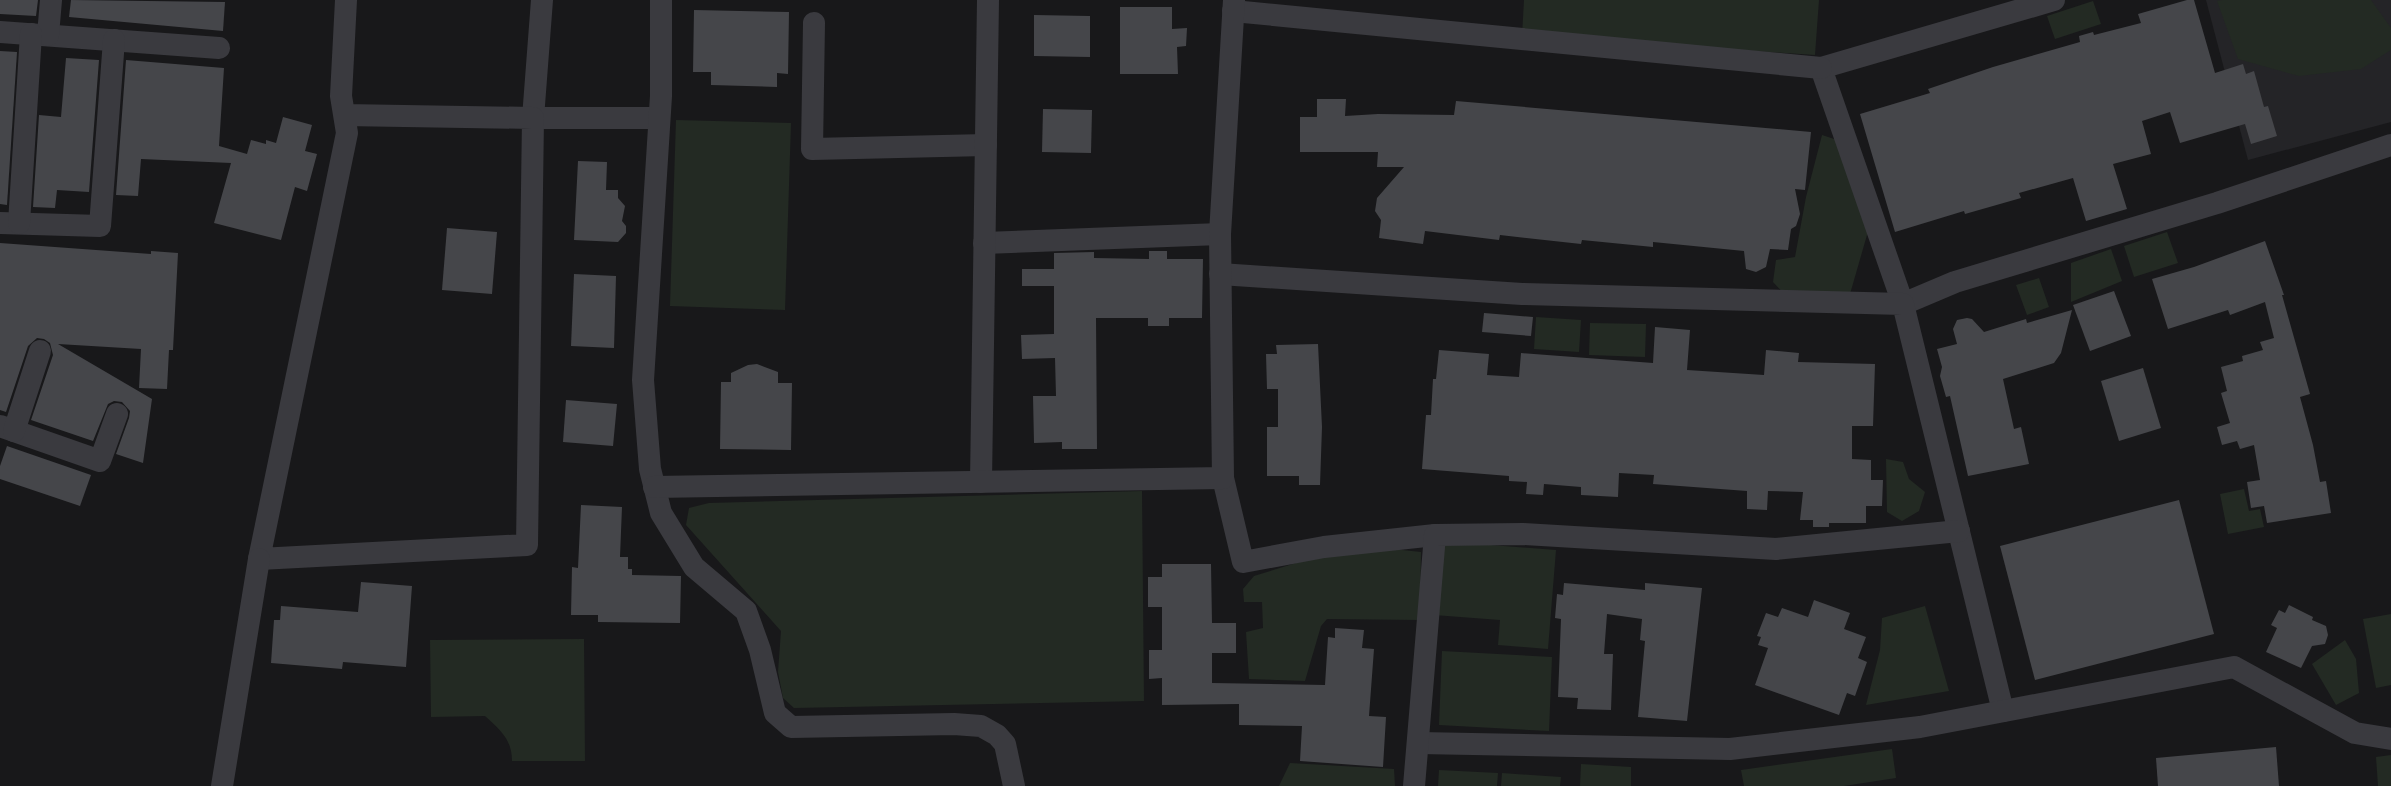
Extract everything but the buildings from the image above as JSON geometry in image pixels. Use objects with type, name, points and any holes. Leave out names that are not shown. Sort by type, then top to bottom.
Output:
[{"type":"street","points":[[52,0],[39,35],[10,223],[100,226],[114,40]]},
{"type":"street","points":[[222,786],[259,558],[347,133],[341,96],[346,0]]},
{"type":"street","points":[[259,558],[527,546],[532,118],[542,0]]},
{"type":"street","points":[[661,0],[659,118],[643,380],[650,469],[661,513],[694,567],[746,611],[760,650],[775,713],[791,727],[954,724],[981,726],[997,735],[1004,744],[1014,786]]},
{"type":"street","points":[[981,482],[988,0]]},
{"type":"street","points":[[1959,531],[1776,549],[1524,534],[1435,535],[1324,547],[1243,562],[1223,478],[1220,234],[1233,5],[1821,68],[2054,0]]},
{"type":"street","points":[[814,23],[812,149],[986,145]]},
{"type":"street","points":[[0,32],[219,48]]},
{"type":"street","points":[[1821,68],[1903,304],[2003,711]]},
{"type":"street","points":[[344,115],[659,118]]},
{"type":"street","points":[[1220,274],[1522,294],[1903,304],[1955,282],[2217,203],[2391,145]]},
{"type":"street","points":[[984,243],[1220,234]]},
{"type":"street","points":[[40,351],[7,429],[100,461],[117,414]]},
{"type":"street","points":[[654,487],[1223,478]]},
{"type":"street","points":[[1414,786],[1435,535]]},
{"type":"street","points":[[1419,743],[1730,749],[1920,727],[2234,668],[2355,733],[2391,740]]},
{"type":"shaded area","points":[[1524,0],[1819,0],[1815,55],[1522,36]]},
{"type":"shaded area","points":[[2206,0],[2391,0],[2391,122],[2248,160]]},
{"type":"shaded area","points":[[2371,0],[2391,28],[2391,50],[2361,69],[2299,76],[2238,59],[2217,1]]},
{"type":"shaded area","points":[[2093,1],[2101,24],[2055,39],[2047,16]]},
{"type":"shaded area","points":[[676,120],[791,123],[785,310],[670,306]]},
{"type":"shaded area","points":[[1822,135],[1840,141],[1869,228],[1848,301],[1788,298],[1773,282],[1776,260],[1795,257],[1806,197]]},
{"type":"shaded area","points":[[2167,232],[2178,263],[2134,277],[2124,246]]},
{"type":"shaded area","points":[[2111,249],[2122,281],[2071,302],[2071,263]]},
{"type":"shaded area","points":[[2039,278],[2049,307],[2027,315],[2016,285]]},
{"type":"shaded area","points":[[1536,317],[1581,320],[1579,352],[1534,349]]},
{"type":"shaded area","points":[[1590,323],[1646,324],[1645,357],[1589,355]]},
{"type":"shaded area","points":[[1886,459],[1903,462],[1909,479],[1925,492],[1919,511],[1902,521],[1887,512]]},
{"type":"shaded area","points":[[2244,489],[2249,511],[2260,509],[2264,527],[2228,534],[2220,494]]},
{"type":"shaded area","points":[[1142,491],[1144,701],[794,708],[783,698],[778,672],[781,631],[686,525],[689,508],[709,503]]},
{"type":"shaded area","points":[[1440,541],[1556,550],[1548,649],[1498,645],[1500,620],[1434,615]]},
{"type":"shaded area","points":[[1384,548],[1421,552],[1420,620],[1327,619],[1321,626],[1305,681],[1249,679],[1246,632],[1263,628],[1262,602],[1244,602],[1243,589],[1254,576],[1335,551]]},
{"type":"shaded area","points":[[1925,606],[1949,691],[1866,705],[1880,650],[1882,618]]},
{"type":"shaded area","points":[[2391,614],[2391,685],[2376,688],[2363,619]]},
{"type":"shaded area","points":[[584,639],[585,761],[512,761],[510,747],[504,736],[485,716],[431,717],[430,640]]},
{"type":"shaded area","points":[[2345,640],[2356,659],[2359,693],[2336,705],[2312,664]]},
{"type":"shaded area","points":[[1442,651],[1552,657],[1549,731],[1439,725]]},
{"type":"shaded area","points":[[1892,749],[1896,778],[1844,786],[1744,786],[1741,770]]},
{"type":"shaded area","points":[[2391,755],[2391,786],[2378,786],[2376,757]]},
{"type":"shaded area","points":[[1290,763],[1394,769],[1395,786],[1279,786]]},
{"type":"shaded area","points":[[1581,764],[1631,767],[1631,786],[1580,786]]},
{"type":"shaded area","points":[[1439,770],[1498,773],[1497,786],[1438,786]]},
{"type":"shaded area","points":[[1502,773],[1561,777],[1560,786],[1501,786]]}]
